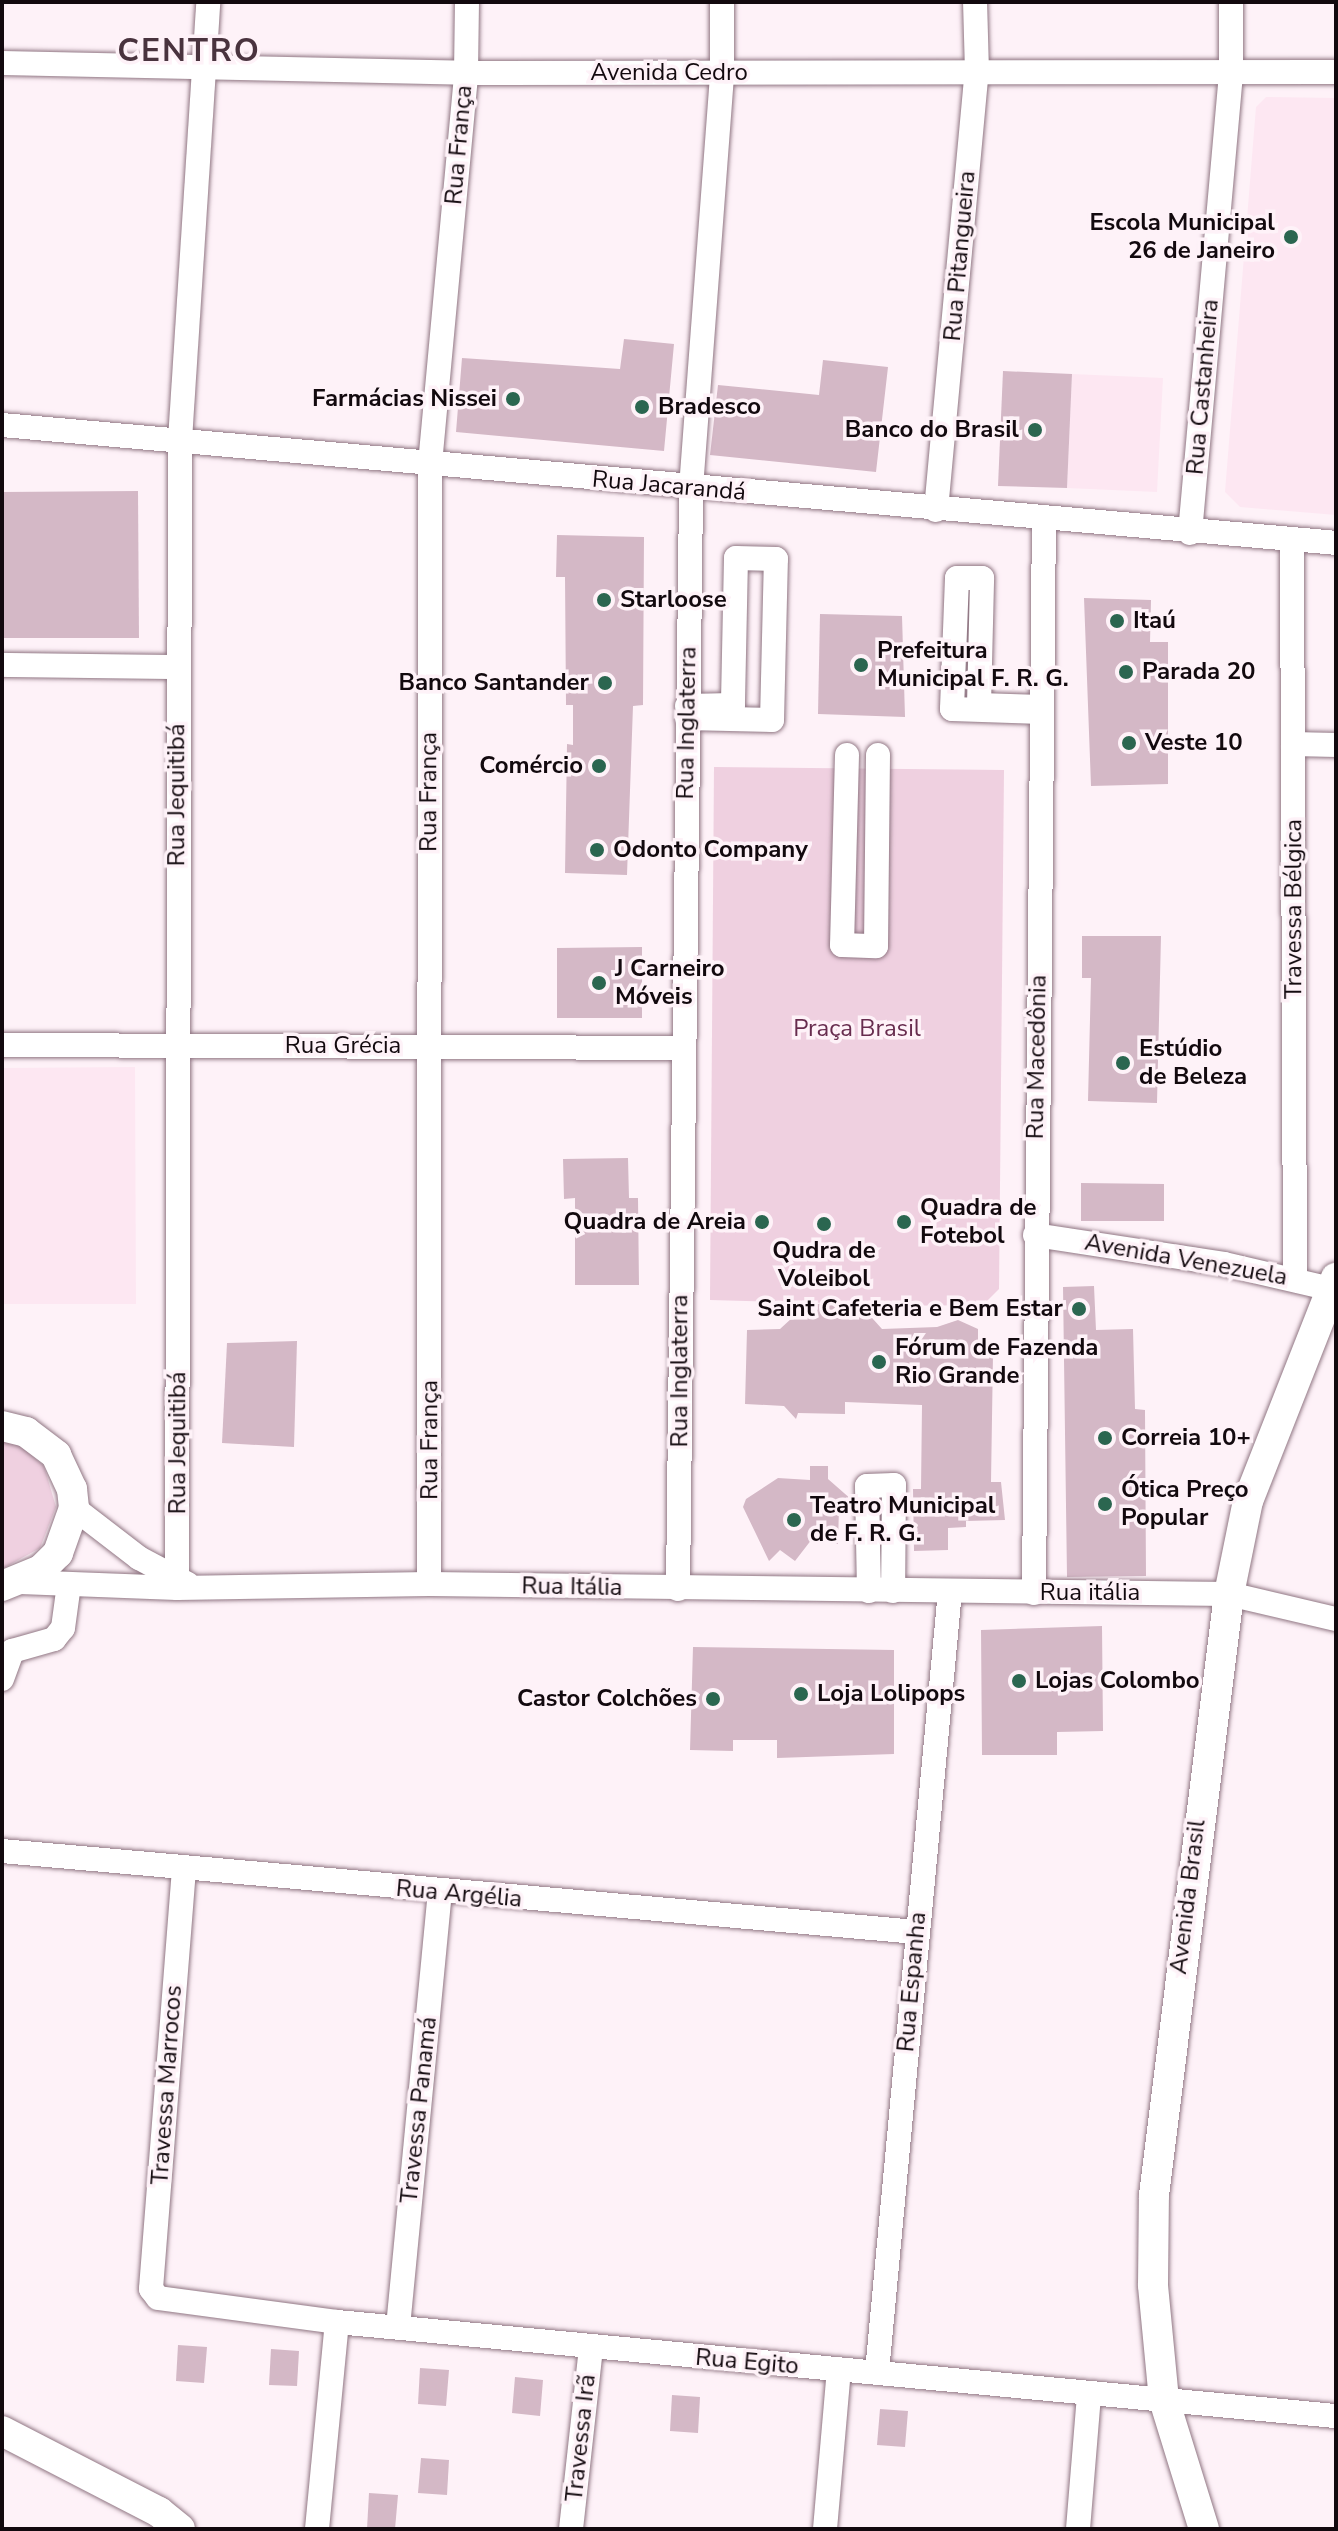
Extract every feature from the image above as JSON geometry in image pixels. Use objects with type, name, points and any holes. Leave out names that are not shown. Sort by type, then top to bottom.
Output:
[{"type":"main road","name":"Avenida Brasil","points":[[1204,2529],[1164,2400],[1153,2285],[1154,2195],[1229,1594],[1248,1501],[1334,1285]]},
{"type":"main road","points":[[4,1424],[43,1442],[56,1455],[72,1489],[74,1508],[58,1553],[11,1584]]},
{"type":"main road","points":[[2,2431],[159,2512],[180,2529]]},
{"type":"street","name":"Rua Jequitibá","points":[[183,1584],[176,1046],[180,440],[208,2]]},
{"type":"street","name":"Rua França","points":[[429,1584],[430,464],[466,73],[467,2]]},
{"type":"street","name":"Rua Inglaterra","points":[[678,1589],[691,488],[722,73],[722,2]]},
{"type":"street","name":"Rua Pitangueira","points":[[936,510],[977,72],[975,2]]},
{"type":"street","name":"Rua Castanheira","points":[[1190,533],[1231,74],[1231,2]]},
{"type":"street","name":"Avenida Cedro","points":[[2,63],[466,73],[1336,72]]},
{"type":"street","name":"Rua Jacarandá","points":[[2,425],[1190,533],[1336,543]]},
{"type":"street","name":"Rua Macedônia","points":[[1034,1593],[1044,520]]},
{"type":"street","name":"Travessa Bélgica","points":[[1292,540],[1295,1278]]},
{"type":"street","points":[[736,558],[776,559],[772,720],[687,712],[733,705],[736,558]]},
{"type":"street","points":[[957,578],[982,578],[979,705],[1042,710],[952,709],[957,578]]},
{"type":"street","points":[[2,665],[178,667]]},
{"type":"street","points":[[1293,744],[1336,745]]},
{"type":"street","points":[[847,755],[842,945],[876,946],[878,755]]},
{"type":"street","name":"Rua Grécia","points":[[2,1045],[683,1048]]},
{"type":"street","name":"Avenida Venezuela","points":[[1035,1235],[1334,1285]]},
{"type":"street","name":"Rua Itália","points":[[74,1508],[139,1558],[183,1584]]},
{"type":"street","name":"Rua Itália","points":[[11,1584],[429,1584],[950,1591]]},
{"type":"street","points":[[2,1679],[7,1652],[54,1639],[63,1628],[69,1584]]},
{"type":"street","name":"Rua itália","points":[[950,1591],[1229,1594],[1336,1619]]},
{"type":"street","name":"Rua Espanha","points":[[877,2372],[950,1591]]},
{"type":"street","name":"Rua Argélia","points":[[2,1851],[440,1893],[917,1932]]},
{"type":"street","name":"Travessa Marrocos","points":[[158,2298],[151,2289],[184,1869]]},
{"type":"street","name":"Travessa Panamá","points":[[398,2327],[440,1893]]},
{"type":"street","name":"Rua Egito","points":[[158,2298],[337,2322],[1336,2416]]},
{"type":"street","points":[[317,2529],[337,2322]]},
{"type":"street","name":"Travessa Irã","points":[[571,2529],[591,2347]]},
{"type":"street","points":[[825,2529],[839,2370]]},
{"type":"street","points":[[1078,2529],[1089,2394]]},
{"type":"shaded area","name":"Escola Municipal 26 de Janeiro","points":[[1266,97],[1336,98],[1336,515],[1240,507],[1225,492],[1256,107]]},
{"type":"shaded area","points":[[1072,374],[1163,378],[1157,492],[1067,488]]},
{"type":"shaded area","points":[[135,1067],[136,1304],[2,1304],[2,1068]]},
{"type":"green space","name":"Praça Brasil","points":[[714,767],[1004,770],[999,1289],[981,1307],[710,1300]]},
{"type":"green space","points":[[2,1440],[21,1446],[44,1466],[56,1507],[40,1548],[2,1569]]},
{"type":"building","points":[[624,339],[674,344],[664,451],[456,432],[462,358],[620,369]]},
{"type":"building","points":[[823,360],[888,367],[876,472],[710,455],[718,385],[819,395]]},
{"type":"building","name":"Banco do Brasil","points":[[1003,371],[1072,374],[1067,488],[998,486]]},
{"type":"building","points":[[138,491],[139,638],[2,638],[2,492]]},
{"type":"building","points":[[557,535],[644,537],[643,705],[633,706],[627,875],[565,873],[567,744],[573,745],[573,705],[566,705],[565,577],[556,577]]},
{"type":"building","points":[[1084,598],[1151,600],[1150,642],[1168,642],[1168,784],[1091,786]]},
{"type":"building","name":"Prefeitura Municipal F. R. G.","points":[[820,614],[902,616],[905,717],[818,714]]},
{"type":"building","points":[[1082,936],[1161,936],[1157,1103],[1088,1101],[1091,978],[1082,978]]},
{"type":"building","name":"J Carneiro Móveis","points":[[642,947],[642,1018],[557,1018],[557,948]]},
{"type":"building","points":[[628,1158],[629,1198],[638,1198],[639,1285],[575,1285],[575,1198],[564,1199],[563,1159]]},
{"type":"building","points":[[1081,1183],[1164,1184],[1164,1221],[1081,1221]]},
{"type":"building","points":[[1094,1286],[1096,1330],[1133,1329],[1135,1409],[1145,1410],[1146,1576],[1067,1577],[1063,1287]]},
{"type":"building","points":[[831,1302],[864,1309],[882,1329],[937,1327],[958,1320],[978,1329],[978,1354],[993,1354],[991,1482],[1001,1482],[1005,1520],[966,1521],[966,1527],[948,1528],[948,1550],[914,1551],[913,1489],[921,1489],[922,1405],[845,1402],[845,1414],[798,1413],[796,1419],[784,1406],[745,1404],[747,1330],[780,1329],[805,1306]]},
{"type":"building","points":[[297,1341],[294,1447],[222,1443],[227,1343]]},
{"type":"building","name":"Teatro Municipal de F. R. G.","points":[[810,1466],[828,1466],[828,1479],[852,1500],[852,1507],[839,1507],[838,1544],[812,1539],[795,1561],[780,1550],[769,1561],[743,1507],[746,1499],[778,1478],[810,1480]]},
{"type":"building","name":"Lojas Colombo","points":[[1102,1626],[1103,1731],[1057,1732],[1057,1755],[982,1755],[981,1630]]},
{"type":"building","points":[[693,1647],[894,1650],[894,1754],[777,1758],[777,1740],[733,1740],[733,1751],[690,1750]]},
{"type":"building","points":[[178,2345],[207,2347],[204,2383],[176,2381]]},
{"type":"building","points":[[271,2349],[299,2351],[297,2386],[269,2385]]},
{"type":"building","points":[[420,2368],[449,2370],[446,2406],[418,2404]]},
{"type":"building","points":[[515,2377],[543,2380],[540,2416],[512,2413]]},
{"type":"building","points":[[672,2395],[700,2397],[698,2433],[670,2431]]},
{"type":"building","points":[[880,2409],[908,2411],[905,2447],[877,2445]]},
{"type":"building","points":[[421,2458],[449,2460],[447,2495],[418,2493]]},
{"type":"building","points":[[369,2493],[398,2495],[395,2529],[367,2529]]},
{"type":"place","name":"Escola Municipal 26 de Janeiro","points":[[1291,237]]},
{"type":"place","name":"Farmácias Nissei","points":[[513,399]]},
{"type":"place","name":"Bradesco","points":[[642,407]]},
{"type":"place","name":"Banco do Brasil","points":[[1035,430]]},
{"type":"place","name":"Starloose","points":[[604,600]]},
{"type":"place","name":"Itaú","points":[[1117,621]]},
{"type":"place","name":"Prefeitura Municipal F. R. G.","points":[[861,665]]},
{"type":"place","name":"Parada 20","points":[[1126,672]]},
{"type":"place","name":"Banco Santander","points":[[605,683]]},
{"type":"place","name":"Veste 10","points":[[1129,743]]},
{"type":"place","name":"Comércio","points":[[599,766]]},
{"type":"place","name":"Odonto Company","points":[[597,850]]},
{"type":"place","name":"J Carneiro Móveis","points":[[599,983]]},
{"type":"place","name":"Estúdio de Beleza","points":[[1123,1063]]},
{"type":"place","name":"Quadra de Areia","points":[[762,1222]]},
{"type":"place","name":"Quadra de Fotebol","points":[[904,1222]]},
{"type":"place","name":"Qudra de Voleibol","points":[[824,1224]]},
{"type":"place","name":"Saint Cafeteria e Bem Estar","points":[[1079,1309]]},
{"type":"place","name":"Fórum de Fazenda Rio Grande","points":[[879,1362]]},
{"type":"place","name":"Correia 10+","points":[[1105,1438]]},
{"type":"place","name":"Ótica Preço Popular","points":[[1105,1504]]},
{"type":"place","name":"Teatro Municipal de F. R. G.","points":[[794,1520]]},
{"type":"place","name":"Lojas Colombo","points":[[1019,1681]]},
{"type":"place","name":"Loja Lolipops","points":[[801,1694]]},
{"type":"place","name":"Castor Colchões","points":[[713,1699]]},
{"type":"district","name":"CENTRO","points":[[189,51]]}]
